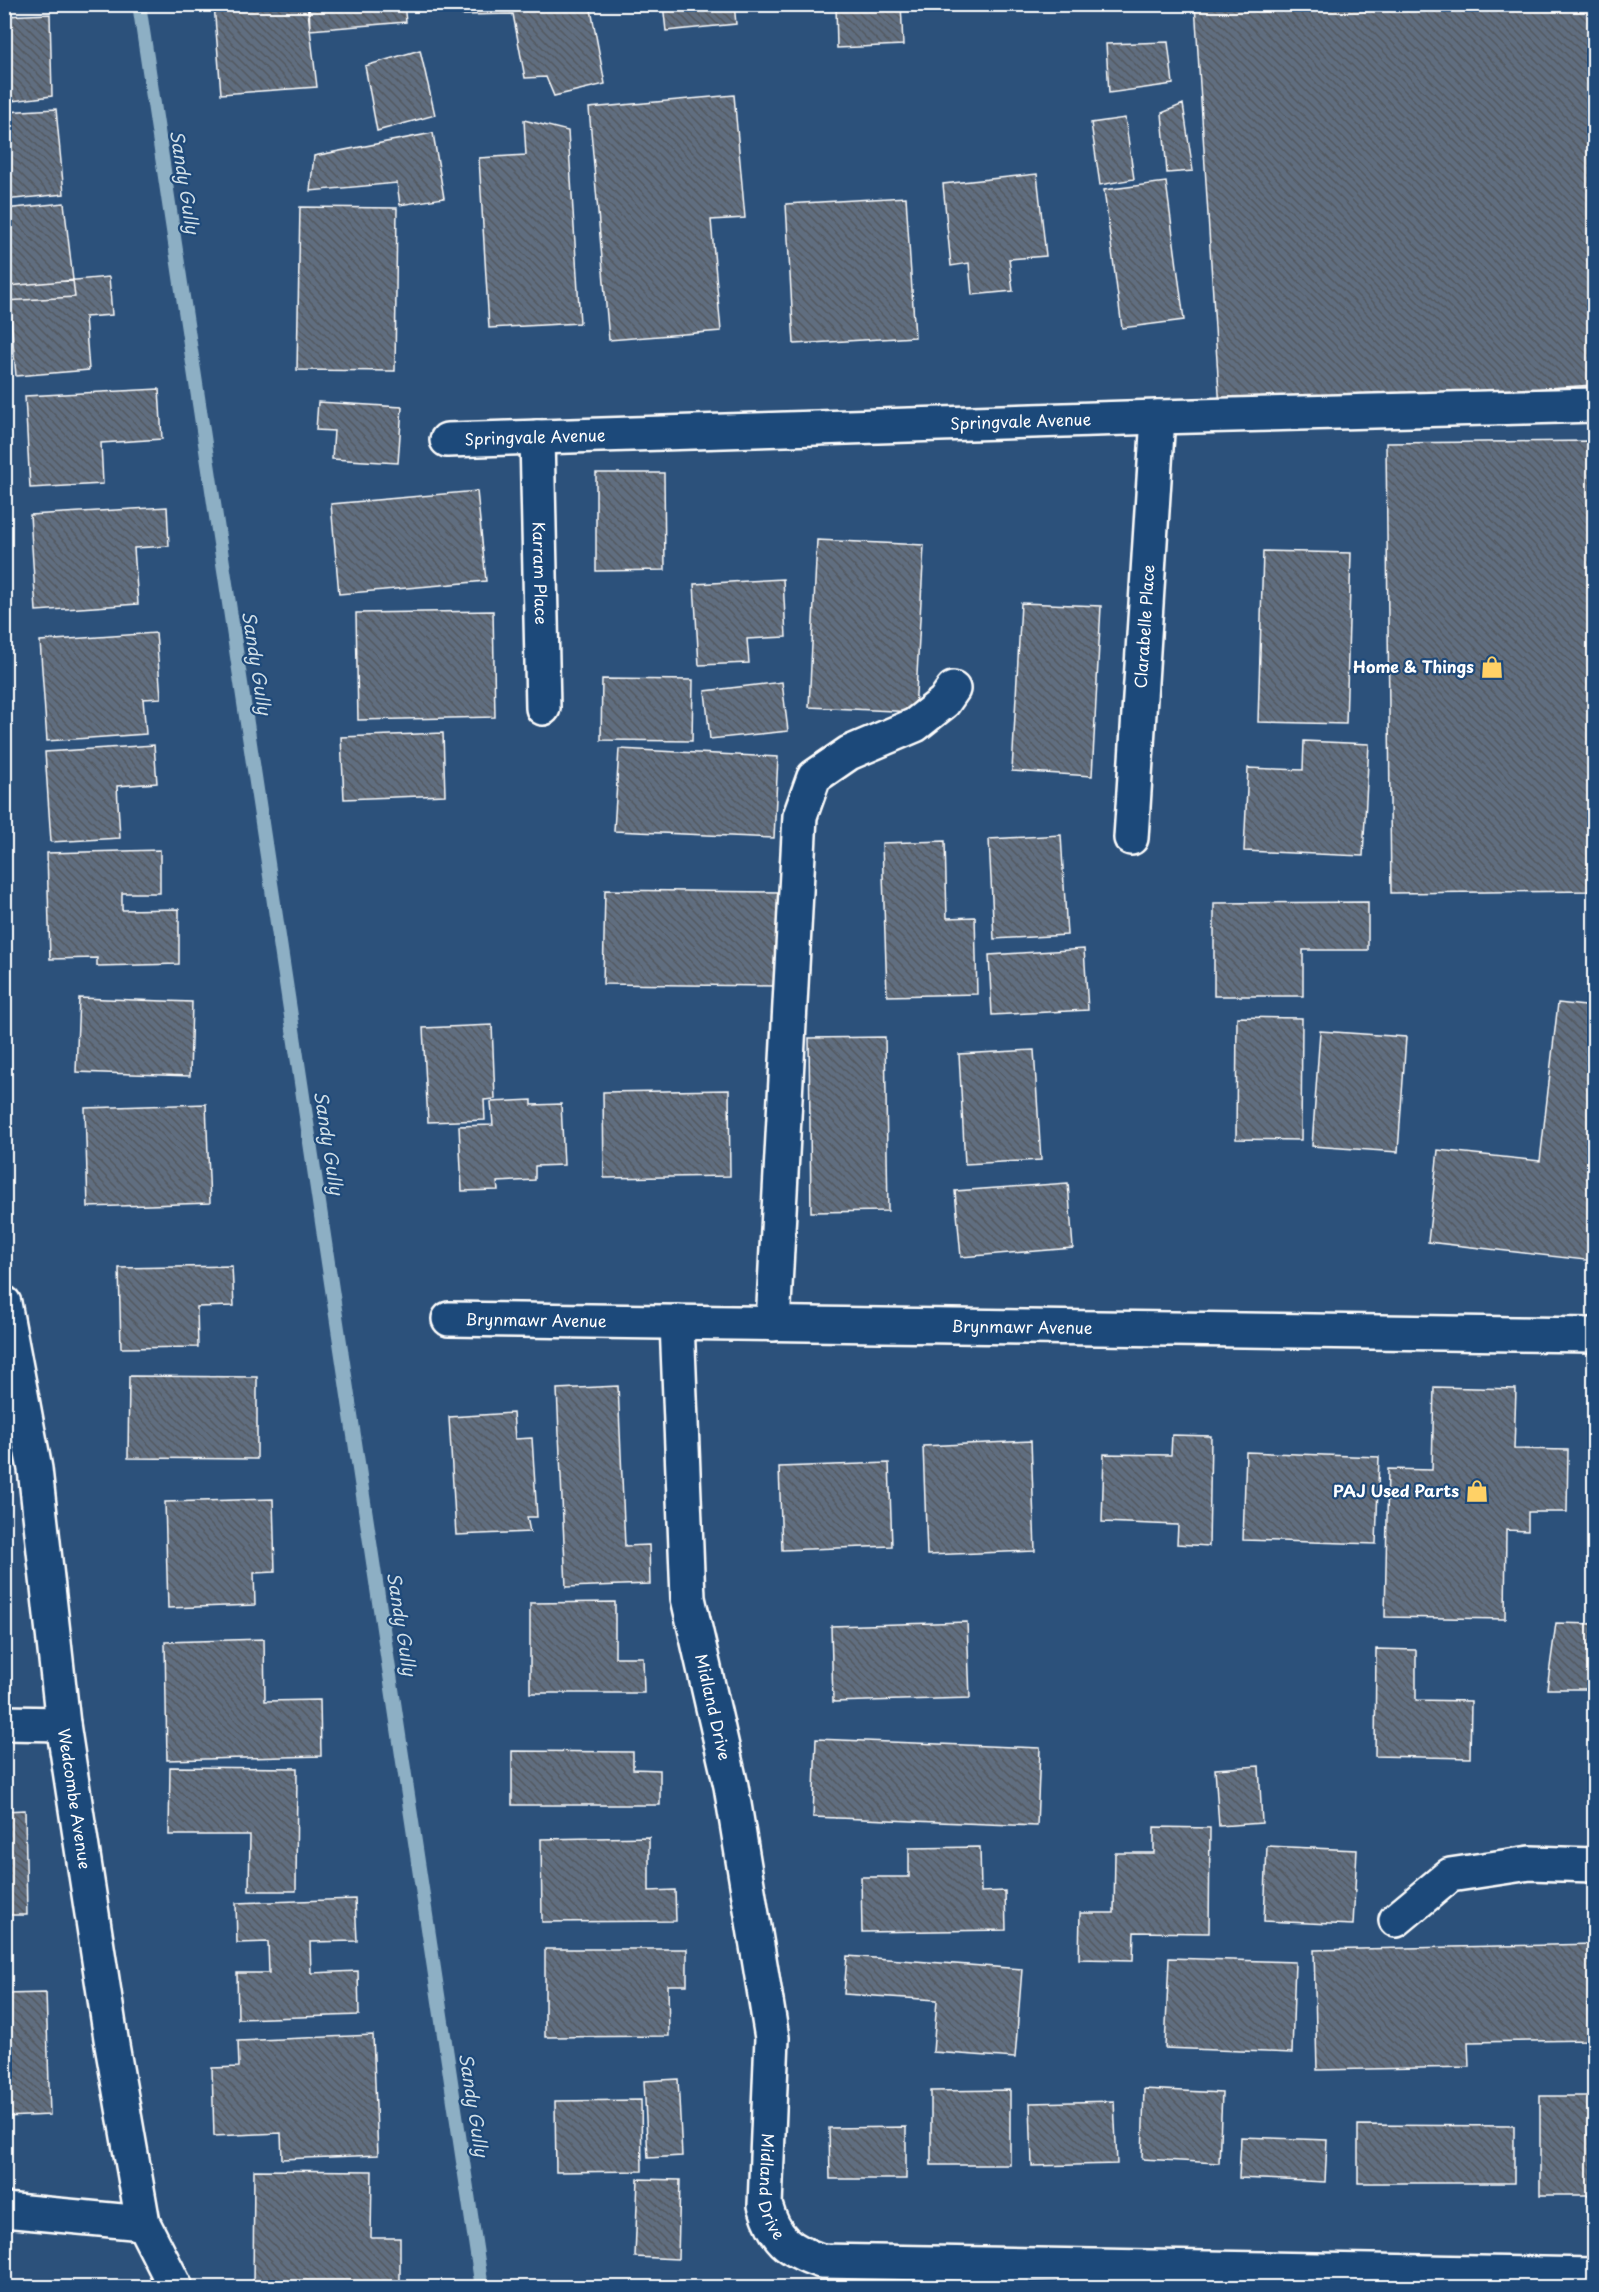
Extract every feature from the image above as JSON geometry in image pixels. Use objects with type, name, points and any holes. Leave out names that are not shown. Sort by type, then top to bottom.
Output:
[{"type":"street","name":"Springvale Avenue","points":[[447,440],[1594,405]]},
{"type":"street","name":"Clarabelle Place","points":[[1131,838],[1158,417]]},
{"type":"street","name":"Karram Place","points":[[537,437],[543,708]]},
{"type":"street","points":[[773,1324],[800,816],[814,777],[849,753],[915,725],[944,702],[953,689]]},
{"type":"street","name":"Wedcombe Avenue","points":[[4,1303],[35,1469],[63,1724],[112,2045],[143,2223],[176,2288]]},
{"type":"street","name":"Brynmawr Avenue","points":[[449,1319],[1594,1335]]},
{"type":"street","name":"Midland Drive","points":[[677,1322],[688,1598],[731,1786],[772,2038],[765,2205],[771,2226],[784,2242],[801,2254],[821,2261],[1594,2275]]},
{"type":"street","points":[[4,1723],[63,1724]]},
{"type":"street","points":[[1396,1920],[1450,1875],[1530,1863],[1594,1865]]},
{"type":"street","points":[[4,2210],[143,2223]]},
{"type":"building","points":[[214,4],[307,4],[317,87],[221,94]]},
{"type":"building","points":[[309,4],[404,4],[406,22],[310,30]]},
{"type":"building","points":[[461,4],[590,4],[605,84],[554,96],[546,77],[525,78],[513,14],[462,15]]},
{"type":"building","points":[[663,4],[734,4],[736,24],[666,31]]},
{"type":"building","points":[[836,4],[901,4],[903,45],[837,48]]},
{"type":"building","points":[[1195,4],[1594,4],[1594,385],[1220,409]]},
{"type":"building","points":[[50,14],[52,96],[4,102],[4,16]]},
{"type":"building","points":[[1168,42],[1173,84],[1109,93],[1106,44]]},
{"type":"building","points":[[420,50],[435,115],[377,131],[365,66]]},
{"type":"building","points":[[734,95],[745,218],[711,220],[721,331],[609,340],[589,108]]},
{"type":"building","points":[[1183,104],[1193,171],[1167,173],[1162,113]]},
{"type":"building","points":[[56,109],[64,194],[4,200],[4,112]]},
{"type":"building","points":[[1125,118],[1134,179],[1100,185],[1091,123]]},
{"type":"building","points":[[524,120],[568,131],[580,323],[489,328],[479,158],[526,155]]},
{"type":"building","points":[[433,133],[444,198],[400,205],[397,183],[310,191],[314,156]]},
{"type":"building","points":[[1037,174],[1046,256],[1009,259],[1013,291],[972,295],[969,263],[951,266],[943,184]]},
{"type":"building","points":[[1166,182],[1184,320],[1122,328],[1104,190]]},
{"type":"building","points":[[906,197],[915,337],[794,344],[786,204]]},
{"type":"building","points":[[64,203],[75,297],[4,301],[4,209]]},
{"type":"building","points":[[300,207],[397,208],[395,371],[297,370]]},
{"type":"building","points":[[109,277],[112,315],[85,317],[89,370],[16,376],[8,286]]},
{"type":"building","points":[[159,389],[162,439],[101,443],[103,484],[30,488],[25,396]]},
{"type":"building","points":[[318,402],[402,407],[398,463],[332,459],[334,431],[316,430]]},
{"type":"building","name":"Home & Things","points":[[1594,441],[1594,891],[1391,893],[1386,443]]},
{"type":"building","points":[[596,473],[664,473],[665,570],[596,571]]},
{"type":"building","points":[[477,491],[486,581],[339,594],[331,504]]},
{"type":"building","points":[[167,507],[169,546],[134,548],[138,604],[36,611],[30,515]]},
{"type":"building","points":[[817,540],[924,545],[915,712],[809,707]]},
{"type":"building","points":[[1263,551],[1351,553],[1346,724],[1258,722]]},
{"type":"building","points":[[783,579],[786,637],[747,639],[749,663],[699,665],[694,584]]},
{"type":"building","points":[[1021,603],[1101,606],[1092,776],[1012,771]]},
{"type":"building","points":[[493,611],[495,717],[358,720],[356,613]]},
{"type":"building","points":[[156,633],[161,698],[143,699],[146,734],[47,741],[40,641]]},
{"type":"building","points":[[602,679],[693,680],[692,741],[601,740]]},
{"type":"building","points":[[782,682],[788,731],[710,739],[705,691]]},
{"type":"building","points":[[443,733],[445,795],[344,799],[341,737]]},
{"type":"building","points":[[1304,741],[1369,744],[1363,856],[1244,851],[1248,768],[1303,770]]},
{"type":"building","points":[[154,745],[157,783],[117,786],[120,838],[51,842],[45,752]]},
{"type":"building","points":[[619,749],[778,757],[774,838],[614,831]]},
{"type":"building","points":[[1061,835],[1067,935],[994,939],[989,839]]},
{"type":"building","points":[[945,841],[947,918],[975,917],[977,994],[887,996],[882,843]]},
{"type":"building","points":[[160,850],[160,893],[122,893],[122,910],[179,909],[179,964],[97,966],[97,958],[50,959],[47,853]]},
{"type":"building","points":[[605,890],[779,892],[777,986],[603,984]]},
{"type":"building","points":[[1368,902],[1368,950],[1303,950],[1303,996],[1214,996],[1214,903]]},
{"type":"building","points":[[1084,949],[1088,1010],[992,1015],[989,955]]},
{"type":"building","points":[[79,998],[192,1002],[190,1076],[76,1072]]},
{"type":"building","points":[[1558,1003],[1594,1007],[1594,1261],[1428,1242],[1438,1150],[1540,1161]]},
{"type":"building","points":[[1237,1017],[1302,1018],[1301,1140],[1236,1139]]},
{"type":"building","points":[[492,1025],[495,1099],[484,1100],[485,1120],[428,1122],[423,1028]]},
{"type":"building","points":[[1320,1031],[1406,1037],[1398,1152],[1312,1146]]},
{"type":"building","points":[[885,1037],[888,1211],[811,1212],[809,1038]]},
{"type":"building","points":[[1034,1050],[1041,1160],[965,1164],[959,1054]]},
{"type":"building","points":[[729,1090],[730,1176],[604,1178],[603,1092]]},
{"type":"building","points":[[532,1100],[532,1105],[561,1104],[564,1165],[535,1166],[535,1180],[497,1182],[498,1190],[462,1191],[459,1126],[493,1125],[491,1102]]},
{"type":"building","points":[[206,1104],[210,1203],[88,1207],[85,1108]]},
{"type":"building","points":[[1068,1183],[1073,1248],[961,1257],[955,1191]]},
{"type":"building","points":[[232,1266],[234,1306],[197,1307],[198,1347],[121,1348],[119,1268]]},
{"type":"building","points":[[129,1376],[257,1377],[257,1459],[128,1458]]},
{"type":"building","points":[[618,1386],[625,1546],[649,1545],[650,1584],[566,1587],[557,1389]]},
{"type":"building","name":"PAJ Used Parts","points":[[1434,1387],[1516,1389],[1514,1449],[1568,1450],[1567,1512],[1528,1512],[1528,1531],[1506,1530],[1505,1619],[1385,1617],[1388,1469],[1432,1470]]},
{"type":"building","points":[[513,1413],[515,1439],[532,1438],[537,1517],[527,1517],[530,1532],[456,1535],[449,1417]]},
{"type":"building","points":[[1172,1435],[1211,1436],[1209,1546],[1177,1544],[1178,1525],[1102,1522],[1104,1454],[1171,1455]]},
{"type":"building","points":[[1031,1441],[1035,1551],[927,1555],[923,1446]]},
{"type":"building","points":[[1246,1452],[1379,1457],[1376,1544],[1243,1540]]},
{"type":"building","points":[[889,1463],[892,1546],[782,1550],[779,1467]]},
{"type":"building","points":[[273,1499],[275,1572],[254,1573],[255,1605],[168,1608],[165,1502]]},
{"type":"building","points":[[615,1602],[615,1657],[643,1657],[644,1693],[530,1693],[530,1603]]},
{"type":"building","points":[[967,1622],[970,1698],[833,1702],[831,1626]]},
{"type":"building","points":[[1556,1623],[1594,1624],[1594,1689],[1547,1689]]},
{"type":"building","points":[[264,1639],[265,1701],[320,1700],[321,1756],[167,1760],[165,1642]]},
{"type":"building","points":[[1376,1649],[1416,1650],[1416,1700],[1471,1701],[1470,1758],[1375,1756]]},
{"type":"building","points":[[816,1739],[1040,1748],[1037,1826],[813,1817]]},
{"type":"building","points":[[512,1751],[633,1752],[633,1769],[660,1770],[660,1805],[512,1805]]},
{"type":"building","points":[[1259,1766],[1262,1823],[1219,1826],[1215,1769]]},
{"type":"building","points":[[170,1767],[297,1768],[296,1891],[249,1891],[250,1835],[169,1835]]},
{"type":"building","points":[[25,1810],[27,1915],[4,1915],[4,1811]]},
{"type":"building","points":[[1154,1827],[1210,1828],[1209,1933],[1134,1932],[1133,1960],[1079,1959],[1080,1913],[1114,1913],[1115,1853],[1154,1853]]},
{"type":"building","points":[[649,1837],[649,1891],[675,1890],[676,1921],[542,1922],[541,1839]]},
{"type":"building","points":[[1267,1846],[1357,1850],[1353,1925],[1264,1921]]},
{"type":"building","points":[[980,1847],[981,1892],[1005,1891],[1006,1930],[862,1932],[861,1877],[909,1877],[909,1848]]},
{"type":"building","points":[[355,1899],[357,1941],[310,1942],[311,1973],[358,1971],[359,2015],[238,2019],[237,1973],[269,1973],[268,1942],[237,1943],[236,1903]]},
{"type":"building","points":[[1594,1944],[1594,2004],[1588,2004],[1589,2040],[1468,2042],[1469,2067],[1317,2070],[1314,1950]]},
{"type":"building","points":[[545,1949],[687,1949],[687,1985],[668,1985],[669,2036],[545,2037]]},
{"type":"building","points":[[847,1956],[1022,1969],[1015,2058],[933,2052],[937,2000],[844,1994]]},
{"type":"building","points":[[1169,1958],[1295,1962],[1292,2053],[1165,2048]]},
{"type":"building","points":[[46,1993],[50,2115],[4,2117],[4,1994]]},
{"type":"building","points":[[373,2035],[378,2155],[282,2159],[281,2133],[214,2136],[212,2068],[239,2067],[238,2041]]},
{"type":"building","points":[[678,2079],[682,2156],[648,2158],[644,2081]]},
{"type":"building","points":[[1144,2089],[1222,2093],[1219,2163],[1142,2159]]},
{"type":"building","points":[[1010,2090],[1010,2165],[931,2165],[931,2091]]},
{"type":"building","points":[[1540,2096],[1594,2096],[1594,2195],[1540,2195]]},
{"type":"building","points":[[641,2100],[642,2171],[556,2172],[555,2101]]},
{"type":"building","points":[[1114,2101],[1117,2164],[1032,2166],[1030,2103]]},
{"type":"building","points":[[1358,2125],[1514,2126],[1514,2183],[1358,2183]]},
{"type":"building","points":[[906,2127],[906,2179],[830,2179],[829,2128]]},
{"type":"building","points":[[1241,2137],[1327,2140],[1325,2182],[1239,2178]]},
{"type":"building","points":[[254,2170],[372,2171],[371,2238],[400,2238],[400,2288],[253,2288]]},
{"type":"building","points":[[638,2179],[680,2180],[678,2259],[635,2257]]},
{"type":"waterway","name":"Sandy Gully","points":[[139,4],[482,2288]]},
{"type":"place","name":"Home & Things","points":[[1492,667]]},
{"type":"place","name":"PAJ Used Parts","points":[[1477,1491]]}]
